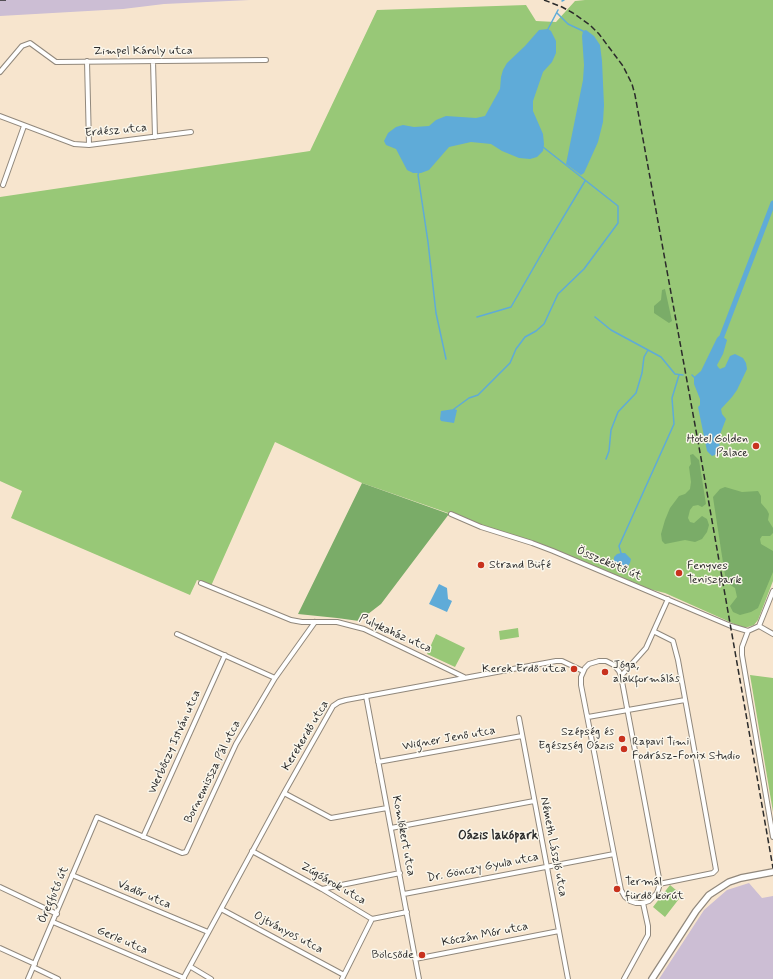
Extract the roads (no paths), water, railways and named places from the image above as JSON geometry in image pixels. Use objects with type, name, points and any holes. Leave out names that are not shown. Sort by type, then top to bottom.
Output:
[{"type":"street","name":"Zimpel Károly utca","points":[[0,72],[22,46],[30,43],[56,62],[266,60]]},
{"type":"street","points":[[87,61],[89,145]]},
{"type":"street","points":[[153,61],[155,137]]},
{"type":"street","name":"Erdész utca","points":[[0,116],[74,144],[89,145],[191,132]]},
{"type":"street","points":[[3,185],[24,126]]},
{"type":"street","name":"Összekötő út","points":[[451,514],[481,527],[539,546],[748,631]]},
{"type":"street","name":"Pulykaház utca","points":[[201,583],[291,620],[302,622],[337,622],[364,629],[465,677]]},
{"type":"street","points":[[773,591],[759,626],[748,631],[742,647],[742,655],[773,837]]},
{"type":"street","points":[[621,676],[646,648],[668,599]]},
{"type":"street","name":"Bornemissza Pál utca","points":[[97,817],[182,853],[186,852],[236,744],[275,678],[315,622]]},
{"type":"street","points":[[759,626],[773,634]]},
{"type":"street","points":[[654,632],[673,641],[678,660],[716,870],[713,873],[659,884]]},
{"type":"street","points":[[177,634],[275,678]]},
{"type":"street","name":"Werbőczy István utca","points":[[143,837],[225,655]]},
{"type":"street","name":"Kerekerdő utca","points":[[183,979],[191,967],[208,932],[222,909],[252,851],[333,706],[346,700],[556,661],[562,661],[583,670]]},
{"type":"street","points":[[602,661],[614,665],[621,676],[659,878],[658,890],[649,901],[644,903],[632,902],[623,894],[581,685],[583,670],[589,664],[602,661]]},
{"type":"street","name":"Komlókert utca","points":[[366,696],[419,979]]},
{"type":"street","points":[[588,718],[685,700]]},
{"type":"street","name":"Németh László utca","points":[[519,718],[568,979]]},
{"type":"street","name":"Wigner Jenő utca","points":[[378,762],[522,736]]},
{"type":"street","points":[[284,793],[331,818],[387,808]]},
{"type":"street","points":[[391,828],[534,801]]},
{"type":"street","name":"Öregfutó út","points":[[28,979],[57,914],[97,817]]},
{"type":"street","name":"Zúgóárok utca","points":[[252,851],[322,889],[372,919],[407,912]]},
{"type":"street","name":"Dr. Gönczy Gyula utca","points":[[404,894],[614,854]]},
{"type":"street","points":[[652,979],[708,895],[729,882],[741,878],[773,872]]},
{"type":"street","points":[[322,889],[400,873]]},
{"type":"street","name":"Vadőr utca","points":[[72,875],[208,932]]},
{"type":"street","points":[[0,887],[57,914]]},
{"type":"street","points":[[624,979],[648,935],[644,903]]},
{"type":"street","name":"Ojtványos utca","points":[[222,909],[343,977]]},
{"type":"street","points":[[343,977],[372,919]]},
{"type":"street","name":"Gerle utca","points":[[53,922],[183,979]]},
{"type":"street","name":"Kóczán Mór utca","points":[[415,958],[559,932]]},
{"type":"street","points":[[0,948],[58,979]]},
{"type":"street","points":[[191,967],[211,979]]},
{"type":"water","points":[[548,29],[551,31],[556,41],[556,53],[552,62],[543,72],[533,101],[533,111],[543,134],[544,144],[543,151],[537,157],[530,159],[519,158],[502,151],[491,144],[471,142],[449,147],[429,170],[421,173],[413,173],[407,170],[396,149],[386,145],[384,141],[388,133],[396,127],[403,125],[414,127],[429,126],[436,120],[446,116],[476,118],[485,116],[500,89],[501,77],[507,63],[539,30]]},
{"type":"water","points":[[586,30],[594,36],[600,45],[604,105],[603,122],[598,142],[584,173],[581,175],[566,164],[583,80],[584,65],[582,36],[583,31]]},
{"type":"water","points":[[719,336],[722,336],[727,340],[723,354],[717,365],[718,367],[720,369],[725,367],[730,356],[735,354],[743,358],[747,369],[737,390],[721,409],[722,414],[726,419],[719,437],[720,453],[712,456],[707,451],[698,407],[700,405],[700,399],[694,384],[694,377],[701,371]]},
{"type":"water","points":[[457,410],[454,423],[441,421],[441,411]]},
{"type":"water","points":[[621,553],[625,553],[631,559],[628,566],[623,567],[614,562],[614,557]]},
{"type":"water","points":[[439,584],[447,588],[448,599],[452,601],[447,612],[429,604]]},
{"type":"waterway","points":[[548,29],[558,10]]},
{"type":"waterway","points":[[557,13],[568,24],[583,31]]},
{"type":"waterway","points":[[454,409],[469,398],[478,395],[510,363],[516,349],[525,337],[536,331],[544,324],[558,294],[584,269],[618,223],[618,206],[543,147]]},
{"type":"waterway","points":[[419,171],[418,175],[428,242],[436,313],[446,359]]},
{"type":"waterway","points":[[477,317],[511,307],[585,181]]},
{"type":"waterway","points":[[722,336],[773,203]]},
{"type":"waterway","points":[[595,317],[611,330],[661,357],[675,374],[683,375]]},
{"type":"waterway","points":[[606,459],[609,451],[611,430],[618,412],[636,393],[642,373],[644,357],[648,350]]},
{"type":"waterway","points":[[621,553],[619,546],[674,424],[672,398],[679,375]]},
{"type":"railway","points":[[0,0],[6,0]]},
{"type":"railway","points":[[544,0],[573,13],[590,25],[599,34],[623,66],[632,84],[635,95],[773,868]]},
{"type":"place","name":"Hotel Golden Palace","points":[[756,446]]},
{"type":"place","name":"Strand Büfé","points":[[481,565]]},
{"type":"place","name":"Fenyves Teniszpark","points":[[679,573]]},
{"type":"place","name":"Kerek Erdő utca","points":[[574,669]]},
{"type":"place","name":"Jóga, alakformálás","points":[[605,672]]},
{"type":"place","name":"Szépség és Egészség Oázis","points":[[622,739]]},
{"type":"place","name":"Rapavi Timi Fodrász-Fonix Studio","points":[[624,749]]},
{"type":"place","name":"Termál fürdő körút","points":[[617,889]]},
{"type":"place","name":"Bölcsőde","points":[[422,955]]},
{"type":"district","name":"Oázis lakópark","points":[[498,836]]}]
